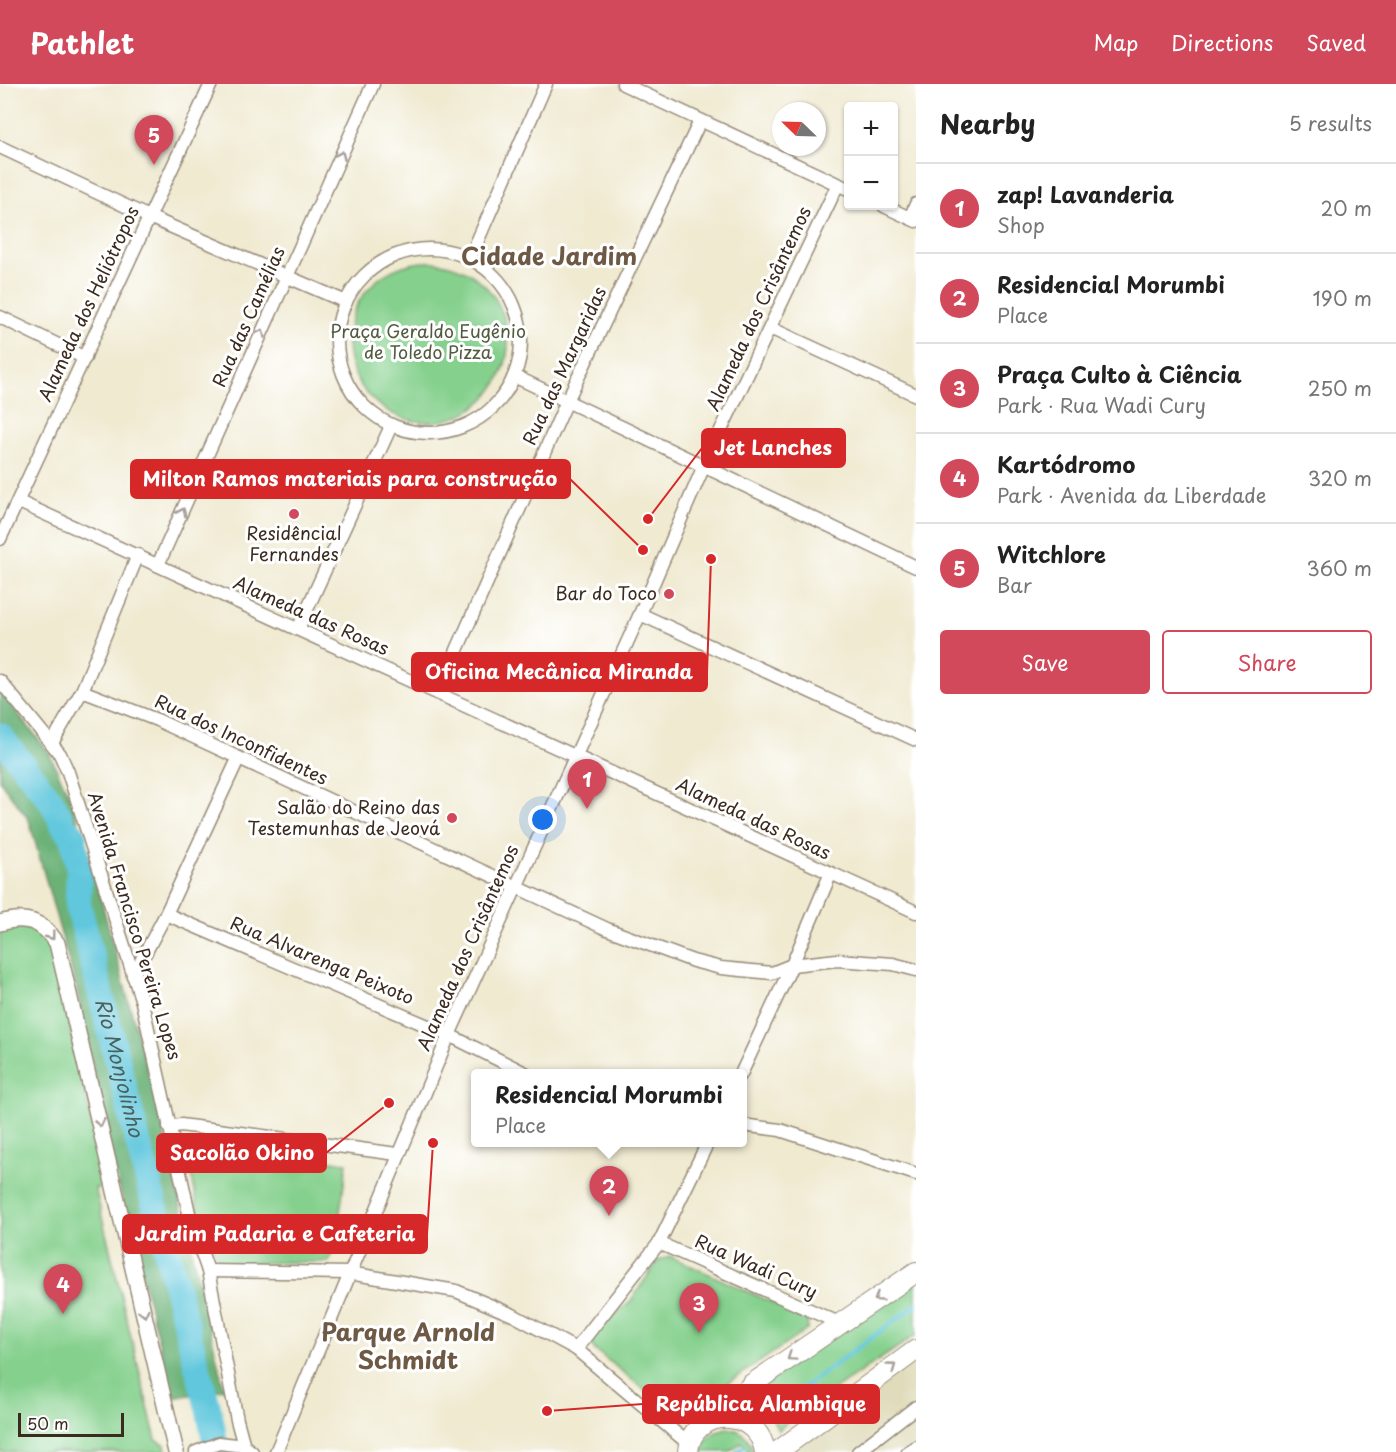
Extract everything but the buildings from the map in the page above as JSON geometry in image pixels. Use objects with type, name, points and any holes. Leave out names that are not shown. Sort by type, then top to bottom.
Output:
[{"type":"main road","points":[[687,1449],[701,1427],[717,1419],[747,1389],[839,1323],[916,1272]]},
{"type":"main road","points":[[777,1452],[916,1350]]},
{"type":"main road","points":[[717,1419],[745,1422],[761,1438],[765,1452]]},
{"type":"main road","points":[[799,1452],[818,1421]]},
{"type":"street","name":"Alameda dos Heliótropos","points":[[0,539],[211,84]]},
{"type":"street","name":"Rua das Camélias","points":[[158,565],[373,84]]},
{"type":"street","points":[[470,258],[546,84]]},
{"type":"street","points":[[622,84],[843,187]]},
{"type":"street","name":"Rua das Margaridas","points":[[438,693],[567,401],[700,121]]},
{"type":"street","points":[[0,147],[149,217],[346,302]]},
{"type":"street","name":"Alameda dos Crisântemos","points":[[276,1452],[397,1154],[640,614],[703,468],[770,328],[843,187]]},
{"type":"street","points":[[893,210],[913,219],[916,204]]},
{"type":"street","points":[[413,250],[442,250],[470,258],[492,274],[510,296],[513,304],[519,322],[521,350],[514,376],[499,402],[476,421],[448,432],[419,433],[391,426],[366,409],[360,402],[349,386],[339,359],[338,330],[346,302],[362,278],[386,260],[413,250]]},
{"type":"street","points":[[0,316],[85,358]]},
{"type":"street","points":[[770,328],[916,395]]},
{"type":"street","points":[[514,376],[703,468],[916,567]]},
{"type":"street","points":[[298,629],[391,426]]},
{"type":"street","name":"Alameda das Rosas","points":[[19,502],[575,755],[830,875],[916,912]]},
{"type":"street","points":[[52,743],[82,691],[138,555]]},
{"type":"street","points":[[640,614],[916,740]]},
{"type":"street","name":"Avenida Francisco Pereira Lopes","points":[[0,681],[52,743],[68,772],[133,976],[160,1076],[191,1222],[208,1271],[247,1450]]},
{"type":"street","name":"Rua dos Inconfidentes","points":[[82,691],[157,720],[607,928],[693,961],[721,968],[772,973],[792,965],[837,960],[893,964],[916,970]]},
{"type":"street","points":[[133,976],[166,914],[238,759]]},
{"type":"street","points":[[743,1069],[792,965],[830,875]]},
{"type":"street","name":"Rua Alvarenga Peixoto","points":[[166,914],[449,1035],[517,1069]]},
{"type":"street","points":[[0,923],[19,919],[36,921],[48,930],[57,943],[176,1452]]},
{"type":"street","points":[[169,1127],[181,1125],[397,1154]]},
{"type":"street","points":[[747,1126],[780,1130],[916,1174]]},
{"type":"street","points":[[576,1349],[659,1243],[706,1147]]},
{"type":"street","name":"Rua Wadi Cury","points":[[659,1243],[839,1323]]},
{"type":"street","points":[[208,1271],[349,1273],[456,1291],[513,1315],[576,1349],[663,1423],[687,1449]]},
{"type":"street","points":[[858,1452],[916,1407]]},
{"type":"street","points":[[663,1423],[683,1429],[717,1419]]},
{"type":"street","points":[[268,1452],[282,1439]]},
{"type":"street","points":[[196,1452],[219,1443],[247,1450]]},
{"type":"street","points":[[908,1452],[916,1447]]},
{"type":"shaded area","points":[[916,1361],[916,1452],[796,1452],[804,1441]]},
{"type":"green space","name":"Praça Geraldo Eugênio de Toledo Pizza","points":[[428,262],[459,268],[484,286],[502,311],[508,342],[502,373],[484,398],[459,416],[428,422],[397,416],[372,398],[354,373],[348,342],[354,311],[372,286],[397,268]]},
{"type":"green space","points":[[0,692],[48,751],[72,802],[91,863],[160,1117],[224,1389],[173,1398],[108,1142],[77,990],[29,820],[0,781]]},
{"type":"green space","points":[[21,927],[41,934],[52,952],[107,1187],[95,1188],[156,1440],[165,1445],[166,1452],[0,1452],[0,932]]},
{"type":"green space","points":[[186,1143],[347,1163],[336,1240],[329,1262],[222,1263],[201,1228]]},
{"type":"green space","points":[[669,1256],[804,1317],[808,1329],[694,1406],[681,1411],[667,1408],[594,1349],[590,1340],[592,1334],[629,1303],[658,1261]]},
{"type":"green space","points":[[916,1277],[916,1335],[790,1419],[778,1431],[768,1408],[751,1393]]},
{"type":"green space","points":[[726,1428],[744,1435],[750,1442],[753,1452],[746,1452],[748,1450],[742,1442],[729,1452],[697,1452],[710,1435]]},
{"type":"waterway","name":"Rio Monjolinho","points":[[0,736],[52,802],[65,828],[73,835],[79,870],[78,904],[209,1411],[217,1452]]},
{"type":"waterway","points":[[777,1407],[916,1305]]},
{"type":"waterway","points":[[737,1452],[744,1447]]},
{"type":"place","name":"Witchlore","points":[[154,165]]},
{"type":"place","name":"Residêncial Fernandes","points":[[294,514]]},
{"type":"place","name":"Jet Lanches","points":[[648,519]]},
{"type":"place","name":"Milton Ramos materiais para construção","points":[[643,550]]},
{"type":"place","name":"Oficina Mecânica Miranda","points":[[711,559]]},
{"type":"place","name":"Bar do Toco","points":[[669,594]]},
{"type":"place","name":"zap! Lavanderia","points":[[587,809]]},
{"type":"place","name":"Salão do Reino das Testemunhas de Jeová","points":[[452,818]]},
{"type":"place","name":"Sacolão Okino","points":[[389,1103]]},
{"type":"place","name":"Jardim Padaria e Cafeteria","points":[[433,1143]]},
{"type":"place","name":"Residencial Morumbi","points":[[609,1216]]},
{"type":"place","name":"Kartódromo","points":[[63,1314]]},
{"type":"place","name":"Praça Culto à Ciência","points":[[699,1333]]},
{"type":"place","name":"República Alambique","points":[[547,1411]]},
{"type":"district","name":"Cidade Jardim","points":[[549,257]]},
{"type":"district","name":"Parque Arnold Schmidt","points":[[408,1347]]}]
